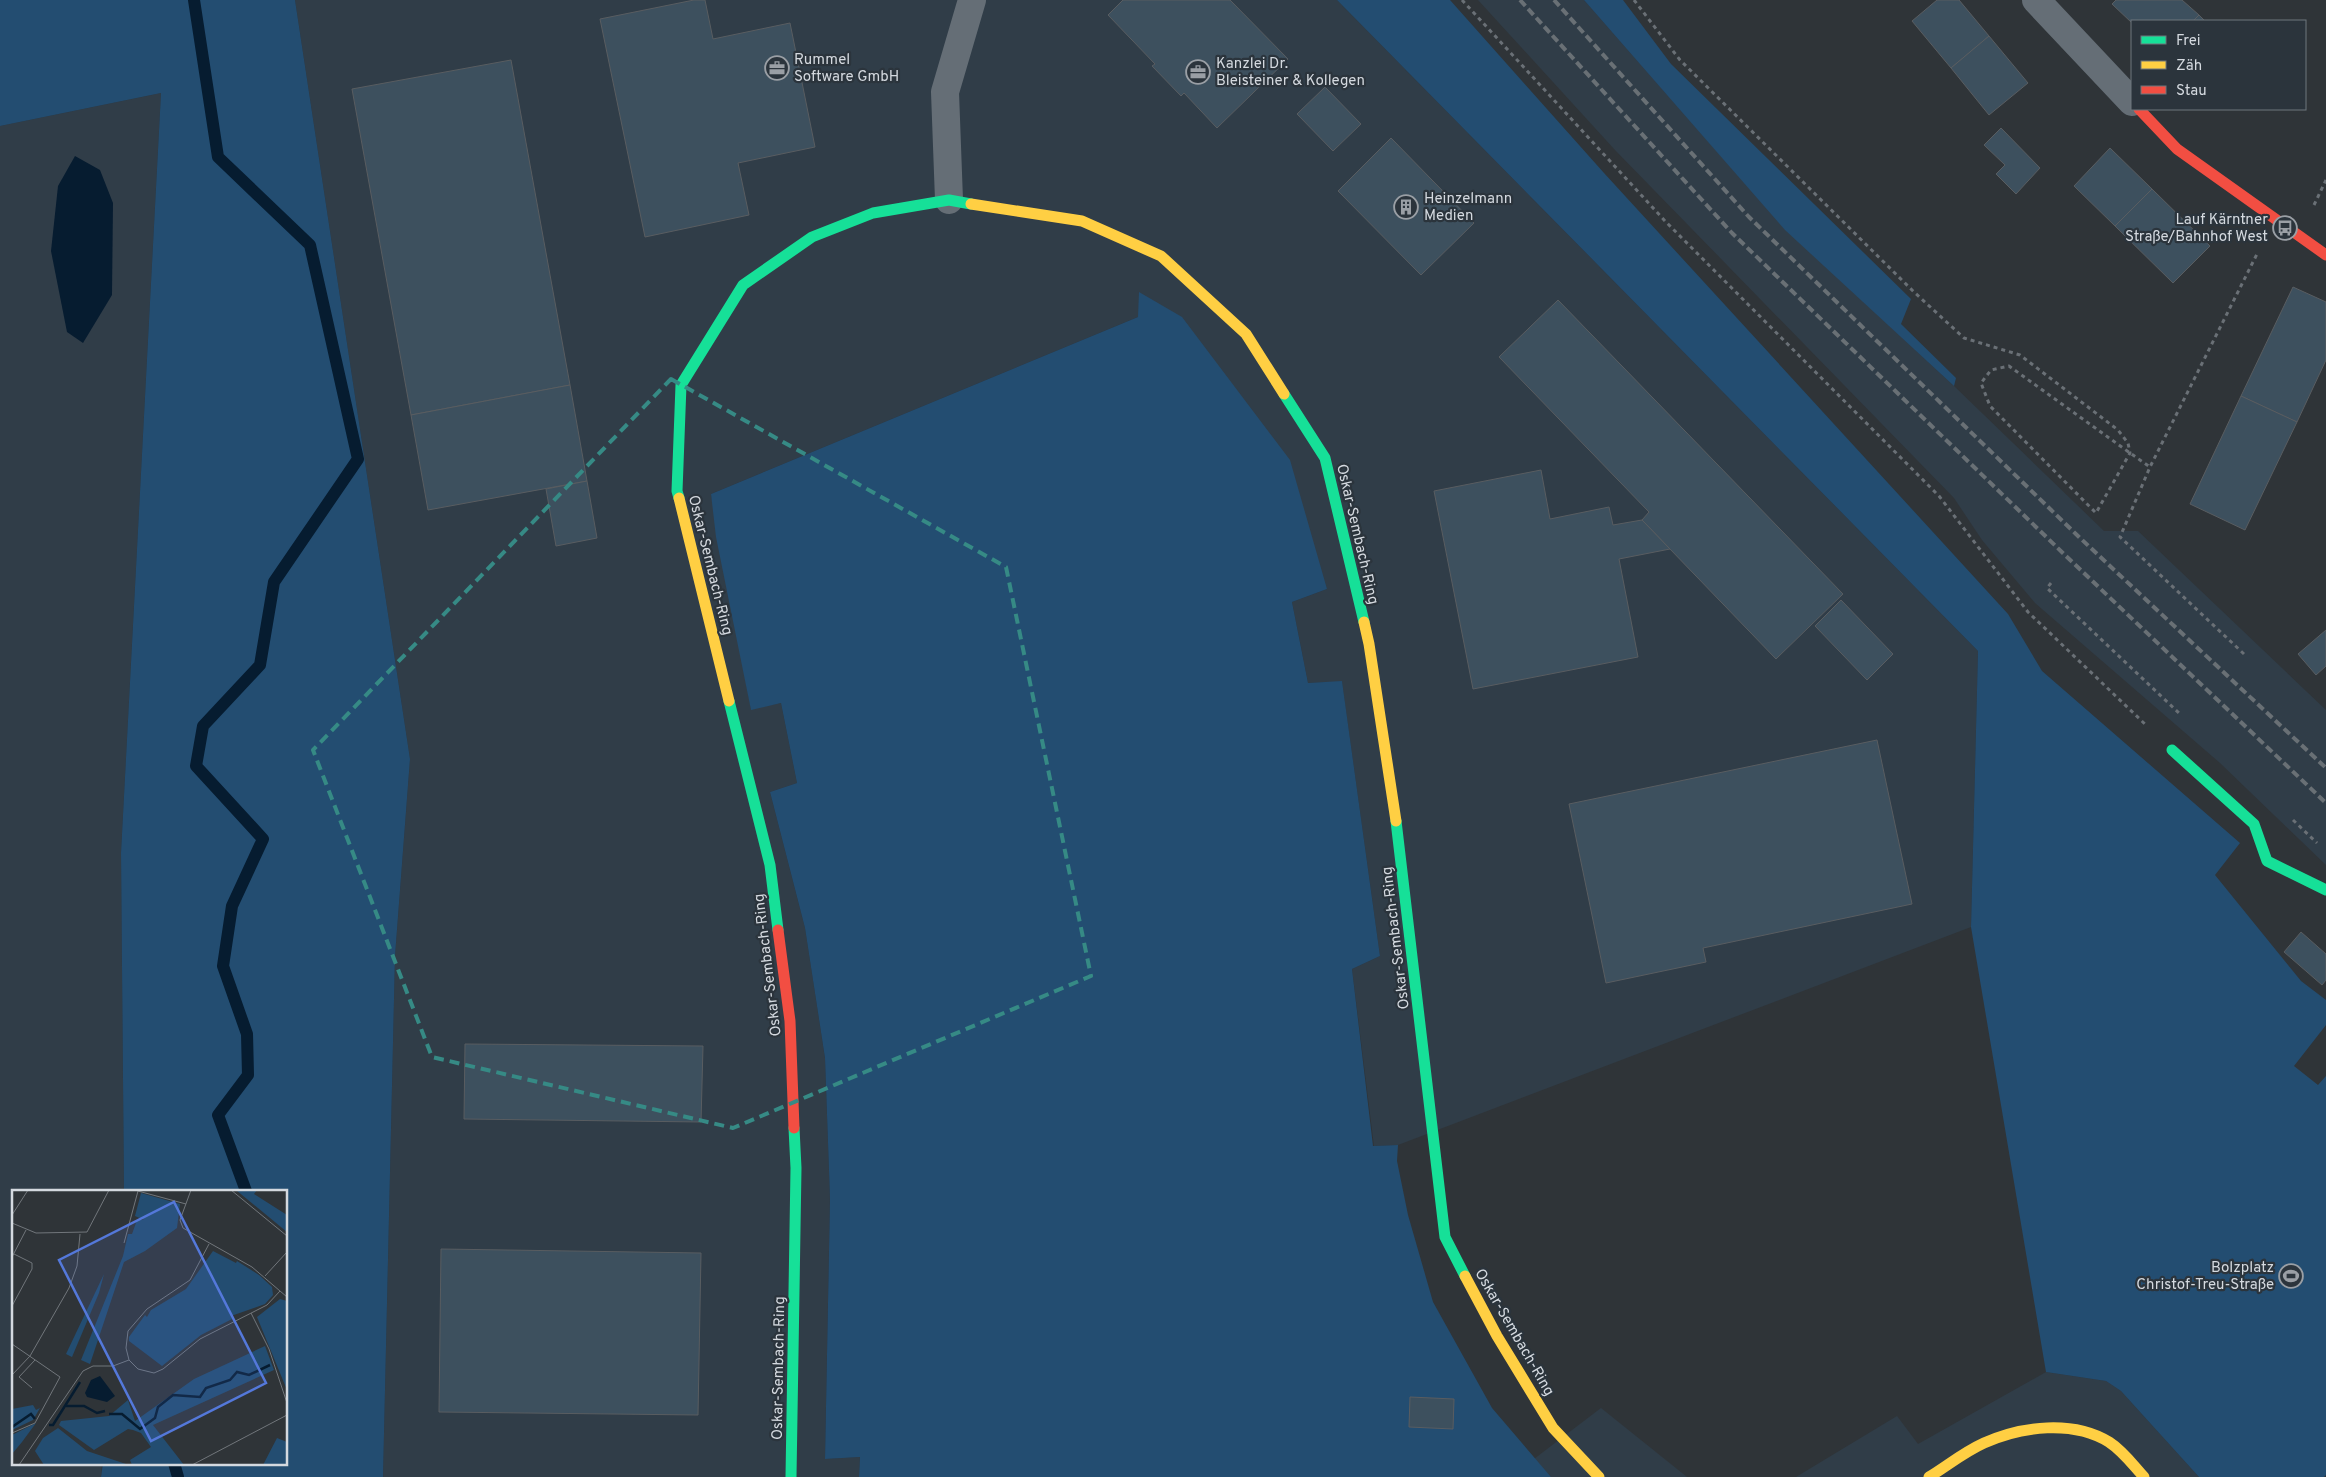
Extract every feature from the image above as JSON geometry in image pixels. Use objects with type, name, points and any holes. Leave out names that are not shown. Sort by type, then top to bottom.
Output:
[{"type":"street","points":[[949,200],[945,92],[972,0]]},
{"type":"street","points":[[2036,0],[2131,101]]},
{"type":"street","points":[[2140,110],[2177,149],[2274,220],[2326,255]]},
{"type":"street","name":"Oskar-Sembach-Ring","points":[[791,1477],[796,1168],[790,1021],[770,865],[677,491],[681,385],[743,285],[812,237],[873,213],[949,200],[1082,221],[1160,256],[1246,334],[1325,458],[1370,654],[1398,837],[1445,1237],[1497,1336],[1553,1428],[1599,1477]]},
{"type":"street","points":[[2172,750],[2254,824],[2268,860],[2326,890]]},
{"type":"street","points":[[1929,1477],[1984,1443],[2010,1434],[2045,1428],[2075,1428],[2110,1442],[2144,1477]]},
{"type":"path","points":[[1462,0],[1666,222],[1939,496],[2028,612],[2172,750]]},
{"type":"path","points":[[1634,0],[1680,60],[1914,292],[1964,338],[2020,355],[2118,430],[2128,443],[2130,453],[2096,513],[1990,406],[1981,383],[1991,370],[2009,366],[2130,453],[2150,467]]},
{"type":"path","points":[[2244,654],[2120,537],[2150,467],[2274,220]]},
{"type":"path","points":[[2051,584],[2048,588],[2186,720]]},
{"type":"path","points":[[2292,819],[2306,832]]},
{"type":"highlighted area","points":[[671,379],[1006,567],[1091,976],[733,1128],[432,1057],[313,750]]},
{"type":"shaded area","points":[[0,0],[295,0],[410,759],[395,956],[383,1477],[101,1477],[103,1464],[288,1464],[288,1190],[124,1190],[121,853],[161,93],[0,126]]},
{"type":"shaded area","points":[[295,0],[1337,0],[1978,651],[1971,927],[1398,1145],[1374,1146],[1352,969],[1380,956],[1342,682],[1308,683],[1292,602],[1327,589],[1138,317],[711,494],[751,709],[781,703],[797,783],[770,792],[805,928],[825,1058],[830,1199],[825,1459],[860,1457],[859,1477],[383,1477],[395,956],[410,759]]},
{"type":"shaded area","points":[[1337,0],[1450,0],[1604,173],[2008,614],[2042,671],[2240,843],[2215,875],[2301,981],[2326,1000],[2326,1025],[2294,1066],[2318,1085],[2326,1076],[2326,1475],[2324,1477],[2199,1477],[2121,1391],[2106,1381],[2046,1372],[1971,927],[1978,651]]},
{"type":"shaded area","points":[[1478,0],[1584,0],[1786,230],[1954,386],[2104,531],[2138,531],[2326,710],[2326,865],[2220,763],[2035,603],[1982,540],[1954,498],[1615,150]]},
{"type":"shaded area","points":[[1584,0],[1623,0],[1671,64],[1911,299],[1901,324],[1956,378],[1954,386],[1785,230]]},
{"type":"shaded area","points":[[161,93],[121,853],[124,1190],[12,1190],[12,1464],[102,1464],[101,1477],[0,1477],[0,126]]},
{"type":"shaded area","points":[[75,156],[100,170],[113,203],[112,295],[83,343],[67,332],[51,251],[58,186]]},
{"type":"shaded area","points":[[1139,292],[1182,317],[1290,460],[1327,589],[1292,602],[1308,683],[1342,681],[1380,956],[1352,969],[1373,1146],[1398,1145],[1397,1161],[1408,1215],[1433,1302],[1492,1408],[1551,1477],[859,1477],[860,1457],[825,1459],[830,1199],[825,1058],[805,928],[770,792],[797,783],[781,703],[751,710],[716,537],[711,494],[1138,317]]},
{"type":"shaded area","points":[[2046,1372],[2106,1381],[2121,1391],[2199,1477],[1796,1477],[1897,1416],[1918,1444]]},
{"type":"shaded area","points":[[1601,1408],[1687,1477],[1551,1477],[1534,1459]]},
{"type":"building","points":[[694,0],[705,0],[713,39],[790,23],[815,147],[738,163],[749,215],[645,237],[600,19]]},
{"type":"building","points":[[1123,0],[1230,0],[1288,59],[1217,128],[1184,93],[1181,96],[1152,66],[1155,64],[1108,15]]},
{"type":"building","points":[[1937,0],[1959,0],[1989,36],[1951,68],[1912,21]]},
{"type":"building","points":[[2116,0],[2182,0],[2199,15],[2194,20],[2131,20],[2131,22],[2112,4]]},
{"type":"building","points":[[2199,15],[2204,20],[2194,20]]},
{"type":"building","points":[[1989,36],[2028,83],[1989,115],[1951,68]]},
{"type":"building","points":[[511,60],[570,385],[411,415],[352,89]]},
{"type":"building","points":[[1325,87],[1361,124],[1333,151],[1297,114]]},
{"type":"building","points":[[2001,128],[2040,168],[2016,194],[1996,174],[2005,165],[1984,145]]},
{"type":"building","name":"Heinzelmann Medien","points":[[1391,138],[1474,223],[1421,275],[1338,191]]},
{"type":"building","points":[[2110,148],[2152,189],[2115,226],[2074,186]]},
{"type":"building","points":[[2152,189],[2210,246],[2173,283],[2115,226]]},
{"type":"building","points":[[2293,287],[2326,302],[2326,360],[2297,422],[2241,396]]},
{"type":"building","points":[[1558,300],[1843,594],[1776,659],[1642,520],[1649,512],[1499,357]]},
{"type":"building","points":[[570,385],[587,481],[428,510],[411,415]]},
{"type":"building","points":[[2241,396],[2297,422],[2245,530],[2190,504]]},
{"type":"building","points":[[1541,470],[1550,519],[1609,507],[1613,525],[1642,520],[1670,549],[1619,559],[1638,657],[1473,689],[1434,491]]},
{"type":"building","points":[[587,481],[597,538],[556,546],[546,489]]},
{"type":"building","points":[[1841,600],[1893,654],[1867,680],[1815,626]]},
{"type":"building","points":[[2326,630],[2326,666],[2316,675],[2298,654]]},
{"type":"building","points":[[1877,740],[1912,904],[1703,948],[1706,962],[1606,983],[1569,804]]},
{"type":"building","points":[[2301,932],[2326,954],[2326,980],[2322,985],[2284,952]]},
{"type":"building","points":[[465,1044],[703,1046],[701,1122],[464,1119]]},
{"type":"building","points":[[441,1249],[701,1253],[698,1415],[439,1412]]},
{"type":"building","points":[[1410,1397],[1454,1399],[1453,1429],[1409,1427]]},
{"type":"waterway","points":[[194,0],[218,157],[310,245],[358,459],[274,582],[260,665],[203,726],[196,766],[263,839],[232,906],[223,966],[247,1034],[248,1075],[218,1115],[246,1190]]},
{"type":"waterway","points":[[174,1464],[178,1477]]},
{"type":"railway","points":[[1520,0],[1732,233],[2067,557],[2326,803]]},
{"type":"railway","points":[[1554,0],[1749,217],[2079,537],[2326,768]]},
{"type":"traffic: fast","points":[[679,498],[677,491],[681,385],[743,285],[812,237],[873,213],[949,200],[971,204]]},
{"type":"traffic: fast","points":[[1284,394],[1325,458],[1364,622]]},
{"type":"traffic: fast","points":[[729,701],[770,865],[778,930]]},
{"type":"traffic: fast","points":[[2172,750],[2254,824],[2267,861],[2326,890]]},
{"type":"traffic: fast","points":[[1396,821],[1445,1237],[1465,1276]]},
{"type":"traffic: fast","points":[[791,1477],[796,1168],[794,1128]]},
{"type":"traffic: slow","points":[[971,204],[1082,221],[1161,256],[1246,334],[1284,394]]},
{"type":"traffic: slow","points":[[679,498],[729,701]]},
{"type":"traffic: slow","points":[[1364,622],[1396,821]]},
{"type":"traffic: slow","points":[[1465,1276],[1497,1336],[1553,1428],[1599,1477]]},
{"type":"traffic: slow","points":[[1929,1477],[1984,1443],[2031,1429],[2047,1428],[2080,1430],[2109,1442],[2144,1477]]},
{"type":"traffic: jam","points":[[2140,110],[2177,149],[2326,255]]},
{"type":"traffic: jam","points":[[778,930],[790,1021],[794,1128]]},
{"type":"place","name":"Rummel Software GmbH","points":[[777,68]]},
{"type":"place","name":"Kanzlei Dr. Bleisteiner & Kollegen","points":[[1198,72]]},
{"type":"place","name":"Heinzelmann Medien","points":[[1406,207]]},
{"type":"place","name":"Lauf Kärntner Straße/Bahnhof West","points":[[2285,228]]},
{"type":"place","name":"Bolzplatz Christof-Treu-Straße","points":[[2291,1276]]}]
